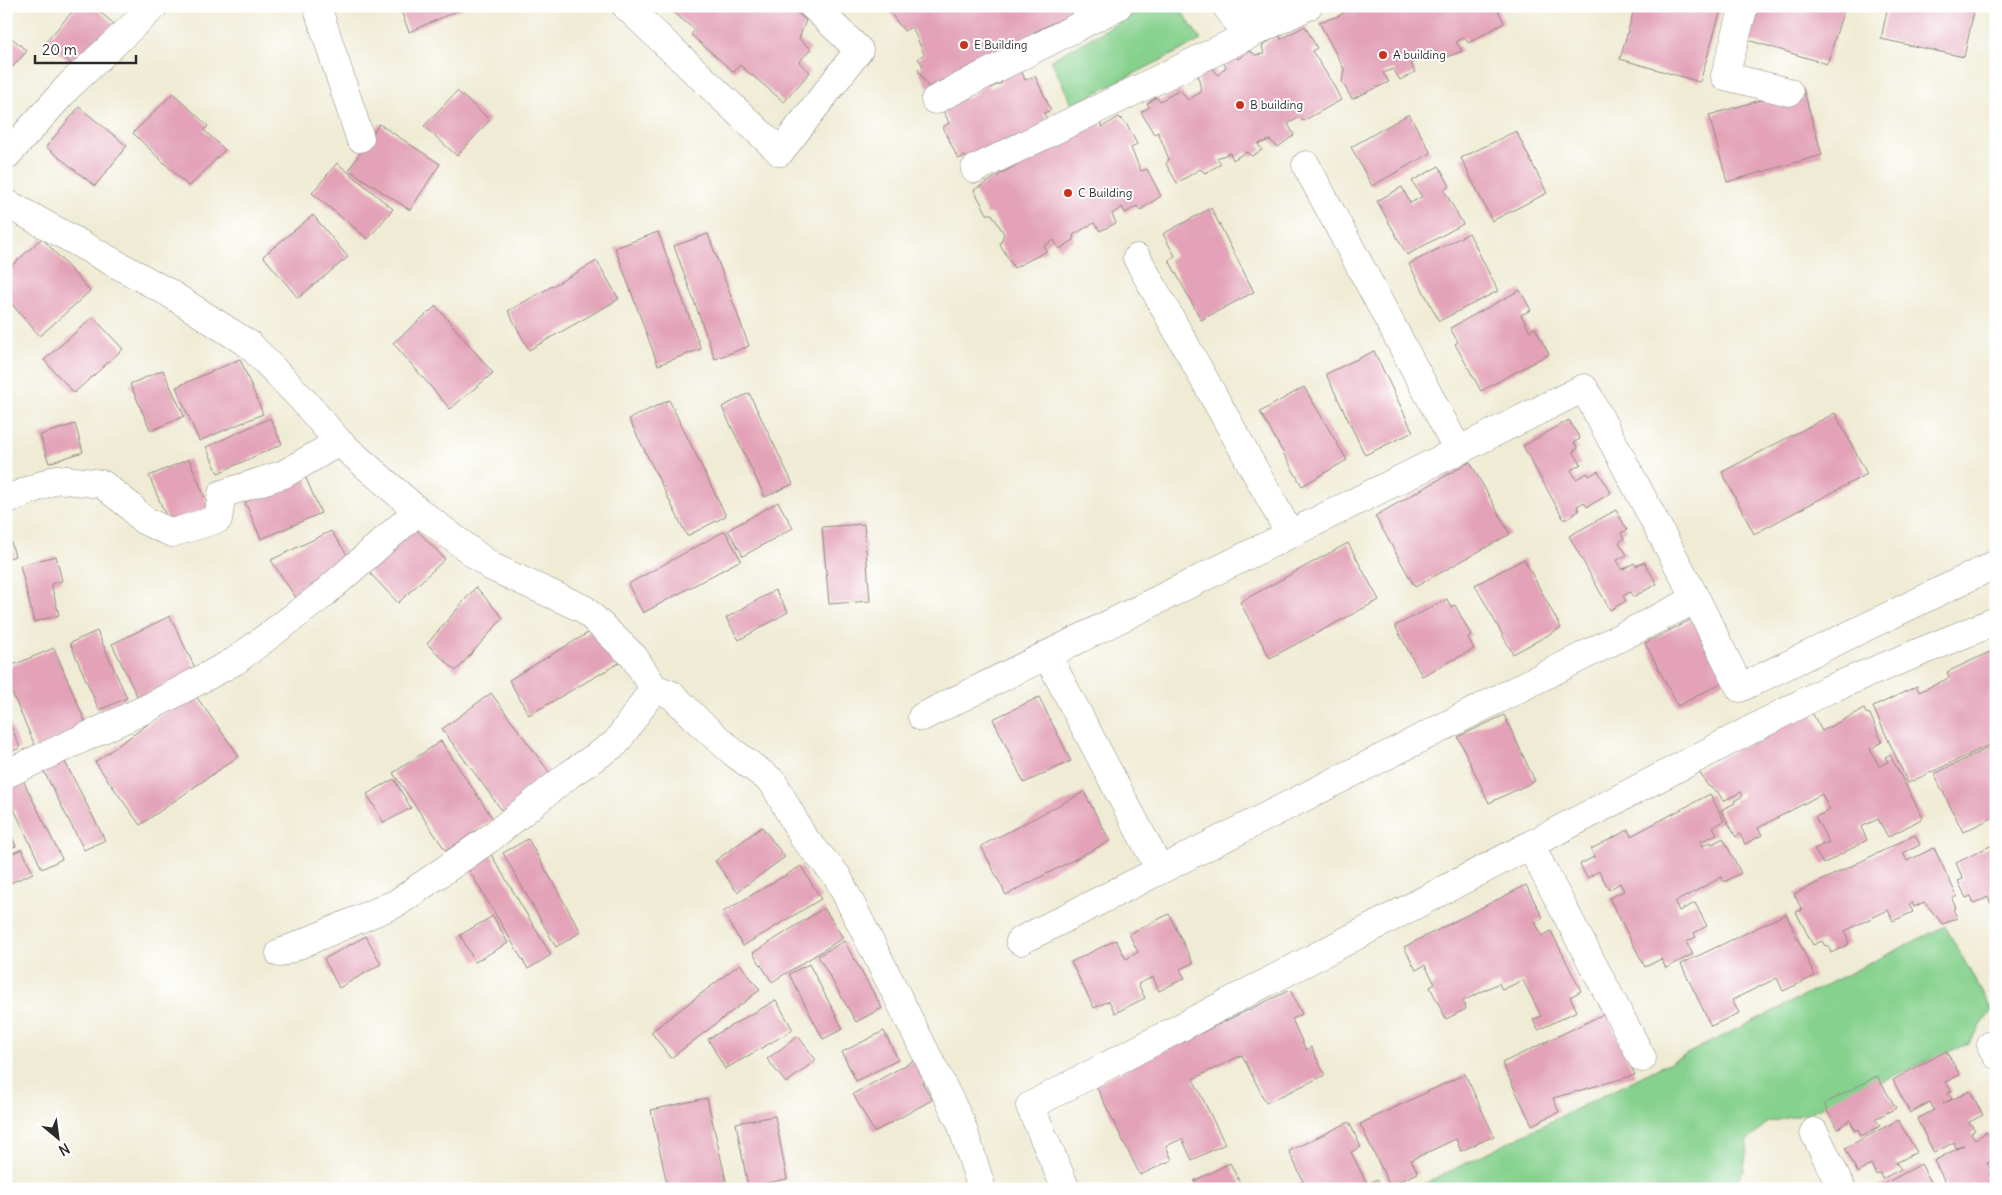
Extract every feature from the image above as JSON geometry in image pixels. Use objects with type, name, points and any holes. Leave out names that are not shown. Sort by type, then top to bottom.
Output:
[{"type":"street","points":[[6,156],[70,85],[154,6]]},
{"type":"street","points":[[317,6],[360,138]]},
{"type":"street","points":[[626,6],[780,152],[859,50],[813,6]]},
{"type":"street","points":[[935,100],[1118,6]]},
{"type":"street","points":[[1226,6],[1238,22],[1273,6]]},
{"type":"street","points":[[975,169],[1308,6]]},
{"type":"street","points":[[1744,6],[1725,76],[1789,92]]},
{"type":"street","points":[[1306,165],[1458,450]]},
{"type":"street","points":[[6,203],[169,293],[250,346],[302,399],[340,442],[418,511],[492,567],[584,609],[634,657],[654,688],[672,694],[727,747],[773,782],[803,837],[837,876],[960,1123],[982,1189]]},
{"type":"street","points":[[1137,258],[1290,534]]},
{"type":"street","points":[[922,717],[1584,388],[1696,599],[1740,688],[1996,564]]},
{"type":"street","points":[[6,500],[57,479],[102,484],[130,506],[143,520],[172,533],[218,519],[222,494],[284,474],[340,442]]},
{"type":"street","points":[[6,774],[148,708],[235,661],[320,597],[418,511]]},
{"type":"street","points":[[1020,941],[1696,599]]},
{"type":"street","points":[[1066,1189],[1030,1106],[1826,690],[1996,621]]},
{"type":"street","points":[[1047,654],[1160,870]]},
{"type":"street","points":[[280,953],[397,903],[489,839],[570,774],[616,743],[654,688]]},
{"type":"street","points":[[1530,845],[1642,1058]]},
{"type":"street","points":[[1814,1132],[1842,1189]]},
{"type":"green space","points":[[1148,6],[1178,6],[1201,40],[1072,105],[1051,60]]},
{"type":"green space","points":[[1945,926],[1992,1010],[1969,1043],[1806,1114],[1768,1122],[1748,1141],[1744,1170],[1732,1189],[1421,1189],[1420,1186]]},
{"type":"water","points":[[1765,1182],[1775,1184],[1778,1189],[1745,1189],[1751,1183]]},
{"type":"building","points":[[77,6],[93,6],[114,24],[76,68],[46,42]]},
{"type":"building","points":[[399,6],[468,6],[409,32]]},
{"type":"building","points":[[666,6],[788,6],[806,20],[799,39],[811,49],[799,62],[810,72],[784,102],[740,65],[734,72],[691,35],[695,30]]},
{"type":"building","name":"E Building","points":[[893,6],[1079,6],[1081,10],[1032,33],[1035,42],[1022,48],[1014,43],[992,55],[996,62],[978,72],[975,64],[928,87],[918,70],[923,65],[918,59],[924,54],[912,27],[904,31],[888,10]]},
{"type":"building","name":"A building","points":[[1356,6],[1496,6],[1504,23],[1468,43],[1465,37],[1456,42],[1462,51],[1442,59],[1437,51],[1411,63],[1415,72],[1400,80],[1393,69],[1383,73],[1389,82],[1352,99],[1342,82],[1344,69],[1319,22],[1336,17]]},
{"type":"building","points":[[1635,6],[1722,6],[1700,82],[1620,59]]},
{"type":"building","points":[[1759,6],[1845,6],[1827,64],[1748,40]]},
{"type":"building","points":[[1888,6],[1975,6],[1964,57],[1881,39]]},
{"type":"building","name":"B building","points":[[1305,26],[1317,48],[1312,51],[1341,100],[1303,121],[1300,117],[1288,124],[1294,135],[1278,147],[1270,140],[1258,144],[1262,150],[1252,156],[1246,152],[1233,160],[1230,153],[1217,158],[1221,164],[1205,173],[1200,169],[1177,183],[1166,164],[1169,159],[1158,132],[1154,134],[1141,112],[1150,107],[1147,104],[1156,97],[1160,101],[1180,90],[1188,100],[1201,92],[1198,73],[1211,66],[1218,75],[1226,67],[1222,60],[1234,52],[1238,59],[1249,51],[1256,55],[1264,54],[1262,46],[1279,35],[1281,39]]},
{"type":"building","points":[[6,33],[27,51],[6,74]]},
{"type":"building","points":[[1020,67],[1025,80],[1035,76],[1051,110],[1044,113],[1050,127],[970,165],[965,156],[958,159],[943,127],[949,123],[942,108],[966,96],[967,99],[987,83],[990,88],[1002,83],[999,77]]},
{"type":"building","points":[[1803,88],[1822,155],[1727,182],[1709,115]]},
{"type":"building","points":[[457,91],[490,120],[457,156],[424,126]]},
{"type":"building","points":[[173,93],[208,126],[204,130],[225,150],[189,187],[133,133]]},
{"type":"building","points":[[79,107],[127,146],[95,186],[46,147]]},
{"type":"building","points":[[1409,114],[1431,153],[1372,186],[1351,147]]},
{"type":"building","name":"C Building","points":[[1119,117],[1127,125],[1137,144],[1131,148],[1141,171],[1147,169],[1161,196],[1140,210],[1137,206],[1125,213],[1122,207],[1112,214],[1116,223],[1100,231],[1094,223],[1073,235],[1074,240],[1059,249],[1054,240],[1044,246],[1047,251],[1014,268],[1000,244],[1004,234],[992,214],[987,214],[974,190],[1019,163],[1017,158],[1032,148],[1036,155],[1058,143],[1076,127],[1080,133],[1100,122],[1102,127]]},
{"type":"building","points":[[379,124],[440,164],[410,210],[349,170]]},
{"type":"building","points":[[1516,131],[1547,193],[1492,221],[1461,158]]},
{"type":"building","points":[[337,163],[393,209],[368,239],[312,193]]},
{"type":"building","points":[[1439,166],[1450,186],[1444,190],[1463,224],[1407,255],[1377,201],[1402,187],[1410,203],[1422,197],[1412,181]]},
{"type":"building","points":[[1211,208],[1254,292],[1201,320],[1169,260],[1175,256],[1163,234]]},
{"type":"building","points":[[313,215],[348,257],[298,298],[263,256]]},
{"type":"building","points":[[658,232],[701,349],[658,365],[615,248]]},
{"type":"building","points":[[1469,233],[1498,291],[1439,321],[1409,264]]},
{"type":"building","points":[[708,234],[749,346],[715,359],[674,246]]},
{"type":"building","points":[[42,238],[90,291],[40,336],[6,298],[6,271]]},
{"type":"building","points":[[597,261],[619,299],[529,350],[508,311]]},
{"type":"building","points":[[1520,290],[1531,310],[1521,315],[1530,331],[1535,328],[1549,354],[1481,391],[1455,344],[1458,342],[1450,328]]},
{"type":"building","points":[[436,306],[493,373],[450,409],[393,343]]},
{"type":"building","points":[[93,317],[123,349],[74,393],[44,360]]},
{"type":"building","points":[[1374,351],[1413,432],[1365,455],[1326,374]]},
{"type":"building","points":[[240,359],[263,414],[199,441],[176,387]]},
{"type":"building","points":[[163,370],[184,416],[151,431],[130,384]]},
{"type":"building","points":[[1304,387],[1347,460],[1302,486],[1260,412]]},
{"type":"building","points":[[749,393],[793,484],[765,497],[722,407]]},
{"type":"building","points":[[669,400],[726,516],[687,536],[629,419]]},
{"type":"building","points":[[1835,413],[1867,474],[1754,534],[1722,472]]},
{"type":"building","points":[[270,418],[282,444],[218,473],[206,447]]},
{"type":"building","points":[[1569,420],[1580,439],[1574,442],[1578,449],[1573,451],[1581,464],[1571,470],[1576,479],[1588,473],[1589,476],[1598,471],[1611,493],[1587,507],[1584,502],[1577,506],[1579,511],[1564,520],[1523,446]]},
{"type":"building","points":[[75,424],[83,452],[49,463],[40,435]]},
{"type":"building","points":[[189,459],[209,507],[169,523],[149,476]]},
{"type":"building","points":[[1470,462],[1510,534],[1415,587],[1375,516]]},
{"type":"building","points":[[305,476],[321,513],[261,539],[245,502]]},
{"type":"building","points":[[778,502],[793,528],[743,556],[728,530]]},
{"type":"building","points":[[1616,510],[1627,530],[1621,533],[1624,539],[1619,542],[1627,555],[1617,560],[1622,570],[1634,563],[1636,566],[1644,562],[1657,584],[1633,597],[1630,592],[1623,596],[1626,601],[1610,610],[1569,536]]},
{"type":"building","points":[[864,524],[870,601],[829,604],[822,527]]},
{"type":"building","points":[[415,528],[445,559],[398,603],[368,571]]},
{"type":"building","points":[[6,530],[15,556],[6,559]]},
{"type":"building","points":[[331,531],[348,556],[300,604],[271,560]]},
{"type":"building","points":[[725,531],[741,560],[643,613],[628,584]]},
{"type":"building","points":[[1348,543],[1379,600],[1270,658],[1240,602]]},
{"type":"building","points":[[56,556],[62,581],[51,584],[59,615],[34,622],[20,565]]},
{"type":"building","points":[[1524,559],[1561,628],[1513,654],[1475,585]]},
{"type":"building","points":[[476,587],[503,618],[456,671],[427,644]]},
{"type":"building","points":[[775,590],[788,612],[739,640],[726,618]]},
{"type":"building","points":[[1447,599],[1451,607],[1455,605],[1471,635],[1468,637],[1474,649],[1422,676],[1395,626]]},
{"type":"building","points":[[170,616],[196,670],[138,698],[112,644]]},
{"type":"building","points":[[1698,616],[1731,678],[1678,706],[1645,643]]},
{"type":"building","points":[[598,627],[619,663],[529,715],[509,680]]},
{"type":"building","points":[[97,631],[127,698],[99,710],[70,643]]},
{"type":"building","points":[[54,648],[87,726],[36,748],[6,679],[6,668]]},
{"type":"building","points":[[1996,649],[1996,742],[1908,783],[1873,707],[1917,686],[1919,692],[1949,678],[1947,672]]},
{"type":"building","points":[[193,692],[239,756],[140,825],[95,762]]},
{"type":"building","points":[[491,693],[555,780],[506,816],[442,729]]},
{"type":"building","points":[[1039,697],[1071,761],[1024,783],[993,719]]},
{"type":"building","points":[[1864,709],[1866,713],[1870,714],[1882,742],[1870,749],[1879,766],[1888,762],[1885,757],[1890,755],[1923,818],[1888,837],[1878,819],[1861,827],[1867,840],[1823,864],[1814,849],[1829,842],[1815,817],[1830,810],[1822,794],[1758,828],[1762,835],[1745,844],[1740,834],[1736,837],[1721,810],[1735,803],[1734,801],[1743,796],[1741,792],[1723,801],[1718,792],[1708,786],[1698,770],[1811,711],[1822,731]]},
{"type":"building","points":[[6,714],[20,748],[6,754]]},
{"type":"building","points":[[1504,715],[1535,781],[1489,803],[1458,737]]},
{"type":"building","points":[[441,741],[493,819],[446,851],[393,773]]},
{"type":"building","points":[[1996,744],[1996,816],[1963,832],[1934,774]]},
{"type":"building","points":[[61,754],[105,840],[84,850],[40,764]]},
{"type":"building","points":[[20,774],[62,859],[42,869],[6,792],[6,780]]},
{"type":"building","points":[[394,779],[411,808],[384,823],[367,794]]},
{"type":"building","points":[[1084,792],[1110,841],[1006,895],[981,846]]},
{"type":"building","points":[[1710,794],[1724,821],[1713,827],[1717,834],[1700,842],[1702,846],[1711,842],[1712,844],[1723,838],[1741,873],[1724,882],[1722,877],[1675,902],[1679,911],[1695,903],[1707,926],[1694,933],[1696,937],[1686,942],[1693,954],[1666,968],[1661,959],[1645,967],[1609,898],[1624,891],[1620,883],[1609,890],[1599,871],[1587,878],[1580,864],[1594,857],[1591,849],[1628,830],[1631,836]]},
{"type":"building","points":[[6,823],[16,846],[6,850]]},
{"type":"building","points":[[762,827],[785,857],[737,892],[715,861]]},
{"type":"building","points":[[1915,835],[1920,845],[1903,853],[1907,861],[1934,848],[1957,896],[1952,899],[1956,908],[1953,909],[1957,918],[1943,924],[1924,902],[1914,907],[1912,902],[1909,904],[1913,912],[1893,921],[1888,910],[1845,931],[1849,944],[1831,953],[1828,945],[1825,946],[1822,941],[1813,945],[1796,912],[1802,910],[1794,894]]},
{"type":"building","points":[[528,839],[581,932],[556,947],[503,853]]},
{"type":"building","points":[[1996,843],[1996,901],[1991,903],[1988,897],[1974,904],[1971,896],[1966,898],[1958,881],[1963,879],[1956,863]]},
{"type":"building","points":[[486,846],[551,955],[528,969],[463,860]]},
{"type":"building","points":[[22,849],[33,873],[6,885],[6,856]]},
{"type":"building","points":[[801,866],[821,899],[743,946],[723,912]]},
{"type":"building","points":[[1526,885],[1543,918],[1535,922],[1542,936],[1551,931],[1581,991],[1570,997],[1577,1011],[1538,1030],[1533,1020],[1541,1016],[1523,980],[1502,990],[1499,983],[1463,1001],[1466,1009],[1446,1019],[1430,987],[1435,984],[1425,965],[1416,970],[1404,947]]},
{"type":"building","points":[[824,908],[843,938],[772,982],[753,953]]},
{"type":"building","points":[[1169,914],[1193,963],[1180,969],[1185,978],[1159,991],[1153,977],[1138,984],[1145,998],[1115,1013],[1109,1001],[1094,1008],[1071,962],[1116,940],[1126,959],[1138,952],[1129,934]]},
{"type":"building","points":[[1786,914],[1815,976],[1783,991],[1777,978],[1732,1000],[1739,1013],[1711,1026],[1681,964]]},
{"type":"building","points":[[493,916],[508,943],[475,962],[460,935]]},
{"type":"building","points":[[366,936],[381,964],[339,988],[324,959]]},
{"type":"building","points":[[844,941],[882,1008],[856,1022],[818,956]]},
{"type":"building","points":[[740,964],[760,990],[671,1058],[651,1032]]},
{"type":"building","points":[[809,964],[843,1029],[823,1039],[789,974]]},
{"type":"building","points":[[1290,990],[1302,1014],[1292,1019],[1306,1050],[1311,1047],[1325,1075],[1266,1103],[1242,1055],[1193,1079],[1225,1144],[1192,1160],[1182,1139],[1166,1146],[1172,1160],[1140,1175],[1095,1084]]},
{"type":"building","points":[[776,1000],[793,1030],[725,1069],[708,1039]]},
{"type":"building","points":[[1606,1013],[1635,1075],[1553,1098],[1559,1112],[1532,1125],[1502,1063]]},
{"type":"building","points":[[884,1031],[898,1060],[856,1081],[842,1052]]},
{"type":"building","points":[[798,1036],[816,1060],[786,1083],[767,1059]]},
{"type":"building","points":[[1946,1051],[1960,1075],[1945,1082],[1952,1091],[1948,1093],[1952,1099],[1943,1104],[1970,1091],[1983,1115],[1969,1122],[1975,1130],[1971,1133],[1975,1139],[1987,1132],[1996,1147],[1996,1159],[1987,1163],[1993,1172],[1989,1174],[1994,1180],[1979,1189],[1974,1189],[1971,1184],[1962,1189],[1949,1189],[1934,1161],[1964,1145],[1956,1148],[1954,1142],[1934,1153],[1917,1119],[1934,1110],[1930,1102],[1910,1113],[1893,1080]]},
{"type":"building","points":[[915,1060],[926,1080],[922,1082],[932,1100],[874,1132],[853,1094]]},
{"type":"building","points":[[1465,1074],[1494,1136],[1461,1151],[1456,1139],[1411,1160],[1418,1173],[1390,1186],[1360,1124]]},
{"type":"building","points":[[1877,1076],[1896,1108],[1875,1119],[1880,1126],[1861,1136],[1858,1129],[1855,1131],[1850,1120],[1837,1129],[1824,1104]]},
{"type":"building","points":[[707,1098],[728,1189],[668,1189],[651,1110]]},
{"type":"building","points":[[775,1116],[787,1179],[748,1187],[736,1123]]},
{"type":"building","points":[[1898,1120],[1917,1152],[1896,1163],[1901,1169],[1882,1179],[1880,1173],[1876,1175],[1871,1164],[1858,1173],[1845,1148]]},
{"type":"building","points":[[1349,1122],[1361,1147],[1351,1152],[1367,1184],[1377,1179],[1382,1189],[1287,1189],[1303,1181],[1289,1151]]},
{"type":"building","points":[[1230,1163],[1243,1189],[1198,1189],[1194,1181]]},
{"type":"building","points":[[1921,1164],[1935,1189],[1875,1189]]},
{"type":"place","name":"E Building","points":[[964,45]]},
{"type":"place","name":"A building","points":[[1383,55]]},
{"type":"place","name":"B building","points":[[1240,105]]},
{"type":"place","name":"C Building","points":[[1068,193]]}]
